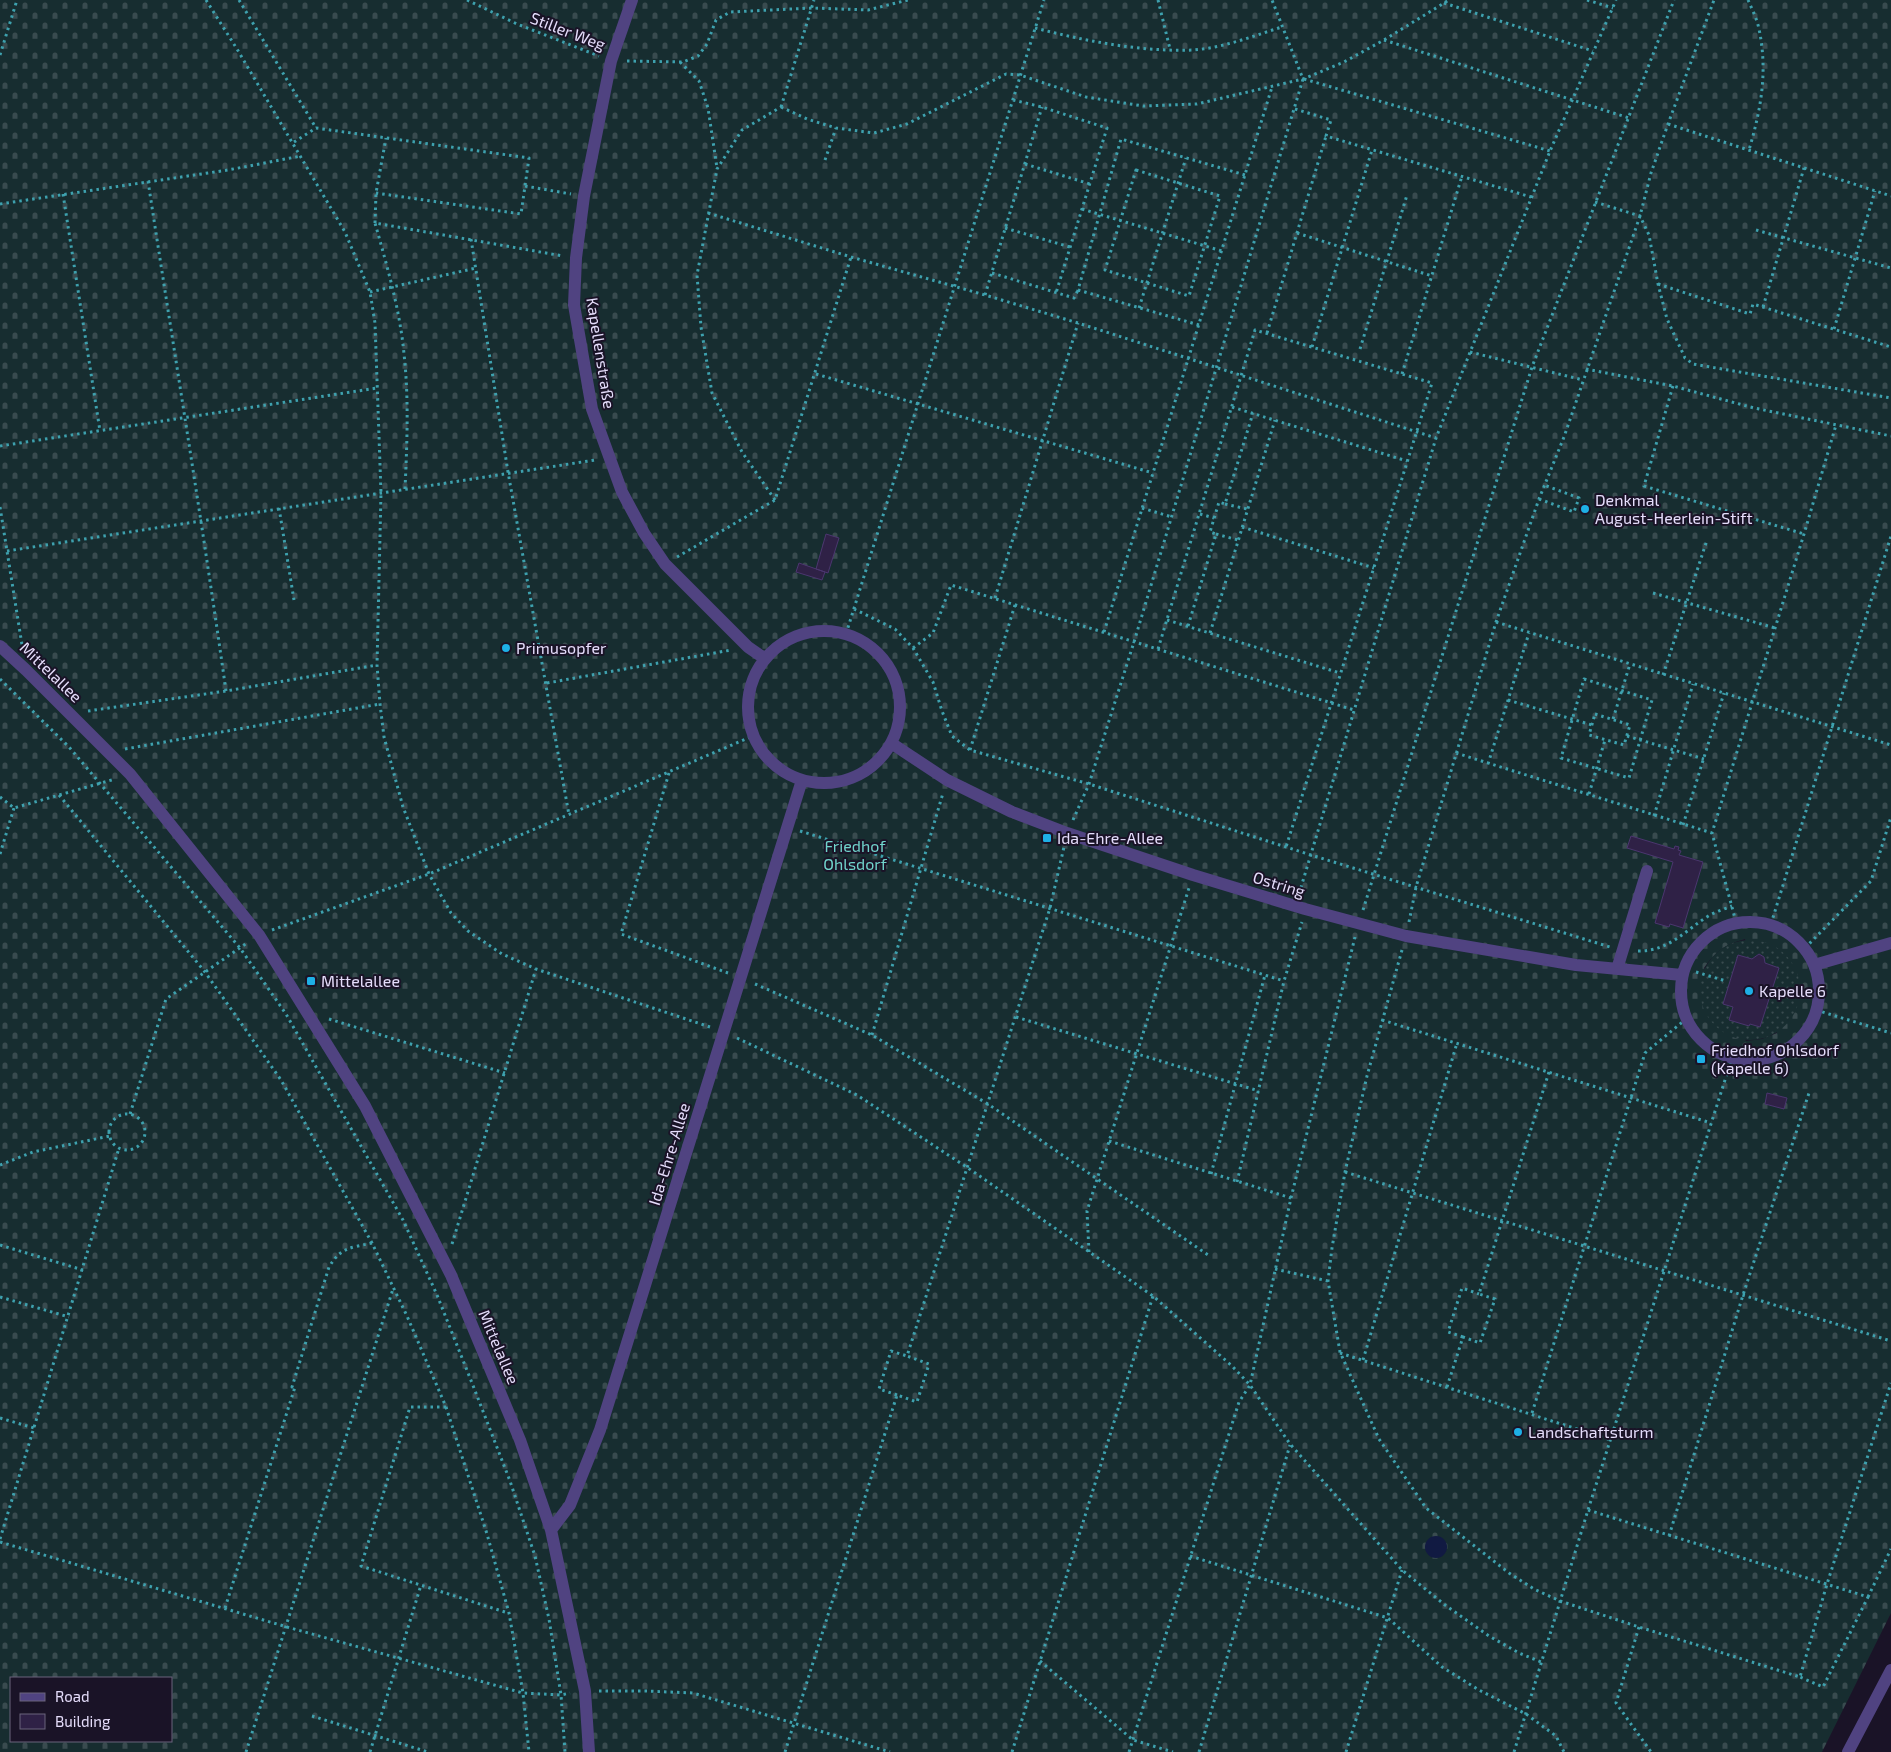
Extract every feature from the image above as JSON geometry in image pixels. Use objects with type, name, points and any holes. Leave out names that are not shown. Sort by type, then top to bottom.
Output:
[{"type":"street","name":"Kapellenstraße","points":[[632,0],[611,61],[584,196],[576,258],[574,305],[592,409],[608,458],[626,500],[644,533],[666,564],[748,647],[764,658]]},
{"type":"street","points":[[826,630],[846,634],[872,647],[889,666],[899,691],[900,718],[891,743],[875,764],[853,778],[828,783],[802,780],[781,771],[764,756],[753,736],[748,716],[748,696],[753,676],[764,658],[781,642],[802,633],[826,630]]},
{"type":"street","name":"Mittelallee","points":[[0,646],[130,774],[259,935],[365,1106],[445,1264],[520,1440],[551,1530],[585,1691],[590,1752]]},
{"type":"street","name":"Ostring","points":[[891,743],[947,780],[1012,812],[1067,833],[1193,875],[1300,907],[1406,936],[1576,966],[1683,972]]},
{"type":"street","name":"Ida-Ehre-Allee","points":[[551,1530],[570,1506],[600,1430],[802,780]]},
{"type":"street","points":[[1617,969],[1647,871]]},
{"type":"street","points":[[1755,921],[1771,924],[1792,935],[1805,948],[1814,965],[1819,987],[1816,1010],[1810,1026],[1786,1050],[1762,1059],[1732,1058],[1704,1044],[1686,1019],[1680,998],[1683,972],[1692,952],[1704,938],[1719,928],[1736,922],[1755,921]]},
{"type":"street","points":[[1814,965],[1891,943]]},
{"type":"street","points":[[1848,1752],[1891,1670]]},
{"type":"path","points":[[0,55],[17,0]]},
{"type":"path","points":[[206,0],[294,142],[345,232],[370,292],[375,323],[381,493],[377,665],[384,736],[403,807],[429,874],[451,912],[468,931],[502,954],[536,969],[724,1032],[857,1094],[968,1168],[1153,1296],[1232,1366],[1250,1385],[1290,1444],[1402,1570],[1445,1605],[1489,1636],[1519,1653],[1540,1662]]},
{"type":"path","points":[[239,0],[316,128]]},
{"type":"path","name":"Stiller Weg","points":[[466,0],[517,24],[611,61],[680,62],[698,56],[707,44],[716,20],[730,12],[812,8],[868,10],[908,0]]},
{"type":"path","points":[[717,169],[742,130],[781,107],[814,0]]},
{"type":"path","points":[[846,634],[1044,0]]},
{"type":"path","points":[[1158,0],[1170,49]]},
{"type":"path","points":[[907,1356],[1050,908],[1067,833],[1089,784],[1134,642],[1303,79],[1272,0]]},
{"type":"path","points":[[781,107],[807,119],[836,128],[874,133],[907,124],[1006,74],[1020,75],[1086,97],[1143,106],[1197,104],[1303,79],[1344,62],[1449,0]]},
{"type":"path","points":[[1587,0],[1613,8]]},
{"type":"path","points":[[1237,1182],[1284,981],[1310,855],[1436,438],[1531,197],[1616,0]]},
{"type":"path","points":[[1129,1752],[1239,1402],[1250,1385],[1291,1198],[1359,924],[1532,368],[1674,0]]},
{"type":"path","points":[[1714,0],[1651,173],[1640,216],[1564,437],[1544,485],[1496,622],[1456,753],[1416,887],[1406,936],[1382,1020],[1345,1172],[1328,1281],[1340,1352],[1379,1439],[1426,1508],[1509,1573],[1534,1590],[1560,1601],[1800,1677],[1824,1687],[1891,1549]]},
{"type":"path","points":[[1748,0],[1759,27],[1764,69],[1760,112],[1749,150]]},
{"type":"path","points":[[1444,3],[1593,51]]},
{"type":"path","points":[[1035,28],[1103,43],[1194,50],[1236,42],[1282,27]]},
{"type":"path","points":[[1384,40],[1628,118]]},
{"type":"path","points":[[680,62],[699,81],[708,108],[717,169],[697,276],[700,327],[712,393],[742,452],[775,500]]},
{"type":"path","points":[[1303,79],[1550,151]]},
{"type":"path","points":[[1104,632],[1273,86]]},
{"type":"path","points":[[1013,100],[1042,107],[1107,128],[1056,293]]},
{"type":"path","points":[[985,294],[1042,107]]},
{"type":"path","points":[[1266,333],[1331,120],[1294,109]]},
{"type":"path","points":[[1668,124],[1891,196]]},
{"type":"path","points":[[294,142],[316,128],[529,158],[521,214],[376,193]]},
{"type":"path","points":[[825,160],[836,128]]},
{"type":"path","points":[[1326,136],[1531,197]]},
{"type":"path","points":[[386,138],[376,193],[375,223],[393,288],[404,354],[407,422],[405,489]]},
{"type":"path","points":[[992,273],[1074,298],[1078,290],[1121,139],[1245,175]]},
{"type":"path","points":[[1312,347],[1372,150]]},
{"type":"path","points":[[0,204],[228,170],[301,156]]},
{"type":"path","points":[[1140,308],[1186,158]]},
{"type":"path","points":[[1025,164],[1090,184]]},
{"type":"path","points":[[1763,307],[1804,168]]},
{"type":"path","points":[[1136,170],[1178,184],[1220,196],[1189,296],[1105,270],[1136,170]]},
{"type":"path","points":[[1402,374],[1462,176]]},
{"type":"path","points":[[148,181],[184,418],[202,520],[226,691]]},
{"type":"path","points":[[525,186],[584,196]]},
{"type":"path","points":[[1834,329],[1875,191]]},
{"type":"path","points":[[63,194],[100,431]]},
{"type":"path","points":[[1360,348],[1407,195]]},
{"type":"path","points":[[1595,202],[1640,216],[1649,235],[1667,319],[1674,338],[1685,358],[1694,364],[1891,398]]},
{"type":"path","points":[[1082,209],[1222,252]]},
{"type":"path","points":[[708,213],[851,257],[985,294],[1436,438]]},
{"type":"path","points":[[375,223],[576,258]]},
{"type":"path","points":[[1006,228],[1070,247]]},
{"type":"path","points":[[1756,230],[1891,268]]},
{"type":"path","points":[[1297,233],[1432,276]]},
{"type":"path","points":[[471,239],[508,472],[570,815]]},
{"type":"path","points":[[666,564],[775,500],[816,374],[851,257]]},
{"type":"path","points":[[370,292],[476,268]]},
{"type":"path","points":[[1658,284],[1750,314],[1753,304],[1891,347]]},
{"type":"path","points":[[1078,290],[1199,325]]},
{"type":"path","points":[[995,598],[1078,323]]},
{"type":"path","points":[[1158,649],[1255,330],[1432,383],[1286,847]]},
{"type":"path","points":[[1470,352],[1583,380]]},
{"type":"path","points":[[1586,369],[1673,386],[1754,408],[1891,436]]},
{"type":"path","points":[[816,374],[1153,473]]},
{"type":"path","points":[[1673,386],[1644,486],[1804,534]]},
{"type":"path","points":[[0,446],[377,388]]},
{"type":"path","points":[[1232,407],[1407,461]]},
{"type":"path","points":[[1225,504],[1253,413]]},
{"type":"path","points":[[1210,633],[1275,420]]},
{"type":"path","points":[[1736,922],[1712,833],[1836,426]]},
{"type":"path","points":[[7,551],[608,458]]},
{"type":"path","points":[[1539,499],[1574,512],[1579,498],[1544,485]]},
{"type":"path","points":[[1238,540],[1210,532],[1214,518],[1219,502],[1247,510]]},
{"type":"path","points":[[0,508],[26,670]]},
{"type":"path","points":[[280,508],[294,600]]},
{"type":"path","points":[[1142,508],[1172,517]]},
{"type":"path","points":[[1200,514],[1214,518]]},
{"type":"path","points":[[1242,527],[1374,568]]},
{"type":"path","points":[[1188,626],[1216,534]]},
{"type":"path","points":[[1771,924],[1891,536]]},
{"type":"path","points":[[1664,675],[1708,540]]},
{"type":"path","points":[[913,648],[933,633],[951,585],[1354,710]]},
{"type":"path","points":[[1652,593],[1775,628]]},
{"type":"path","points":[[970,750],[1015,605]]},
{"type":"path","points":[[854,609],[895,629],[913,648],[933,682],[952,736],[970,750],[1089,784],[1310,855],[1622,951],[1647,951],[1670,944],[1711,914],[1732,906]]},
{"type":"path","points":[[1167,620],[1340,673]]},
{"type":"path","points":[[1496,622],[1891,746]]},
{"type":"path","points":[[1488,764],[1529,633]]},
{"type":"path","points":[[547,683],[748,647]]},
{"type":"path","points":[[1613,719],[1630,664]]},
{"type":"path","points":[[70,714],[226,691],[377,665]]},
{"type":"path","points":[[0,679],[69,746],[240,948],[286,1014],[404,1220],[437,1295],[510,1481],[535,1556],[549,1619],[560,1695],[565,1752]]},
{"type":"path","points":[[1584,679],[1622,690],[1652,700],[1629,778],[1560,758],[1584,679]]},
{"type":"path","points":[[1654,816],[1693,684]]},
{"type":"path","points":[[1683,825],[1724,693]]},
{"type":"path","points":[[1508,700],[1592,725]]},
{"type":"path","points":[[108,752],[380,704]]},
{"type":"path","points":[[1596,714],[1613,719],[1630,725],[1624,745],[1589,735],[1596,714]]},
{"type":"path","points":[[130,1114],[166,998],[259,935],[429,874],[753,736]]},
{"type":"path","points":[[1627,736],[1704,759]]},
{"type":"path","points":[[1589,794],[1605,740]]},
{"type":"path","points":[[1456,753],[1712,833]]},
{"type":"path","points":[[668,773],[621,934],[741,978],[872,1035],[988,1104],[1211,1257]]},
{"type":"path","points":[[14,808],[130,774]]},
{"type":"path","points":[[872,1035],[947,780]]},
{"type":"path","points":[[59,795],[205,972],[281,1080],[372,1243],[446,1407],[486,1534],[508,1613],[523,1693],[529,1752]]},
{"type":"path","points":[[0,797],[14,808]]},
{"type":"path","points":[[0,854],[14,808]]},
{"type":"path","points":[[1805,948],[1870,881],[1891,817]]},
{"type":"path","points":[[788,827],[1284,981]]},
{"type":"path","points":[[1089,1252],[1086,1211],[1193,875]]},
{"type":"path","points":[[445,1264],[536,969]]},
{"type":"path","points":[[1683,972],[1726,981]]},
{"type":"path","points":[[1211,1174],[1265,975]]},
{"type":"path","points":[[1816,1010],[1891,1033]]},
{"type":"path","points":[[307,1012],[505,1073]]},
{"type":"path","points":[[1016,1017],[1259,1091]]},
{"type":"path","points":[[1532,1413],[1645,1053],[1686,1019]]},
{"type":"path","points":[[1382,1020],[1711,1123]]},
{"type":"path","points":[[1363,1360],[1457,1044]]},
{"type":"path","points":[[1514,1752],[1540,1662],[1732,1058]]},
{"type":"path","points":[[1479,1294],[1549,1072]]},
{"type":"path","points":[[1669,1536],[1743,1295],[1809,1093]]},
{"type":"path","points":[[130,1114],[136,1116],[143,1124],[143,1140],[140,1144],[130,1149],[119,1148],[110,1136],[111,1124],[119,1116],[130,1114]]},
{"type":"path","points":[[0,1165],[33,1152],[110,1136]]},
{"type":"path","points":[[1108,1141],[1291,1198]]},
{"type":"path","points":[[119,1148],[0,1540],[287,1627],[523,1693],[560,1695],[585,1691],[693,1693],[890,1752]]},
{"type":"path","points":[[1345,1172],[1891,1341]]},
{"type":"path","points":[[225,1608],[295,1387],[292,1387],[329,1267],[336,1256],[346,1249],[372,1243]]},
{"type":"path","points":[[0,1245],[83,1270]]},
{"type":"path","points":[[1275,1269],[1328,1281]]},
{"type":"path","points":[[246,1752],[393,1288]]},
{"type":"path","points":[[1462,1288],[1479,1294],[1495,1298],[1480,1342],[1448,1332],[1462,1288]]},
{"type":"path","points":[[1012,1752],[1153,1296]]},
{"type":"path","points":[[0,1297],[69,1317]]},
{"type":"path","points":[[1447,1387],[1463,1337]]},
{"type":"path","points":[[891,1351],[930,1364],[917,1402],[897,1395],[879,1389],[891,1351]]},
{"type":"path","points":[[1340,1352],[1611,1440]]},
{"type":"path","points":[[1800,1677],[1827,1584],[1891,1383]]},
{"type":"path","points":[[785,1752],[897,1395]]},
{"type":"path","points":[[446,1407],[410,1407],[361,1566],[508,1613]]},
{"type":"path","points":[[0,1418],[34,1428]]},
{"type":"path","points":[[1199,1752],[1290,1444]]},
{"type":"path","points":[[1588,1510],[1868,1597]]},
{"type":"path","points":[[1190,1556],[1388,1618],[1442,1666],[1479,1690],[1526,1714],[1556,1736],[1564,1752]]},
{"type":"path","points":[[1346,1752],[1402,1570]]},
{"type":"path","points":[[370,1752],[421,1585]]},
{"type":"path","points":[[1639,1627],[1616,1703],[1651,1752]]},
{"type":"path","points":[[1040,1661],[1133,1740],[1173,1752]]},
{"type":"path","points":[[312,1716],[428,1752]]},
{"type":"green space","name":"Friedhof Ohlsdorf","points":[[0,0],[1891,0],[1891,1613],[1822,1752],[0,1752]],"holes":[[[1745,939],[1777,1033],[1762,1039],[1746,1041],[1704,968],[1721,949]]]},
{"type":"green space","points":[[1750,940],[1769,943],[1786,954],[1797,971],[1800,990],[1797,1009],[1786,1026],[1769,1037],[1750,1040],[1731,1037],[1714,1026],[1703,1009],[1700,990],[1703,971],[1714,954],[1731,943]]},
{"type":"water","points":[[1436,1536],[1444,1539],[1447,1547],[1444,1555],[1436,1558],[1428,1555],[1425,1547],[1428,1539]]},
{"type":"building","points":[[826,534],[839,538],[828,573],[816,569]]},
{"type":"building","points":[[799,563],[825,572],[822,580],[796,572]]},
{"type":"building","points":[[1631,836],[1674,849],[1675,846],[1679,847],[1678,850],[1681,851],[1679,855],[1703,862],[1683,928],[1670,924],[1669,927],[1655,923],[1673,862],[1627,848]]},
{"type":"building","name":"Kapelle 6","points":[[1759,954],[1764,957],[1765,963],[1779,968],[1760,1027],[1729,1020],[1733,1007],[1723,1004],[1738,955],[1752,959]]},
{"type":"building","points":[[1767,1093],[1787,1098],[1784,1109],[1765,1104]]},
{"type":"place","name":"Denkmal August-Heerlein-Stift","points":[[1585,509]]},
{"type":"place","name":"Primusopfer","points":[[506,648]]},
{"type":"place","name":"Ida-Ehre-Allee","points":[[1047,838]]},
{"type":"place","name":"Mittelallee","points":[[311,981]]},
{"type":"place","name":"Kapelle 6","points":[[1749,991]]},
{"type":"place","name":"Friedhof Ohlsdorf (Kapelle 6)","points":[[1701,1059]]},
{"type":"place","name":"Landschaftsturm","points":[[1518,1432]]}]
